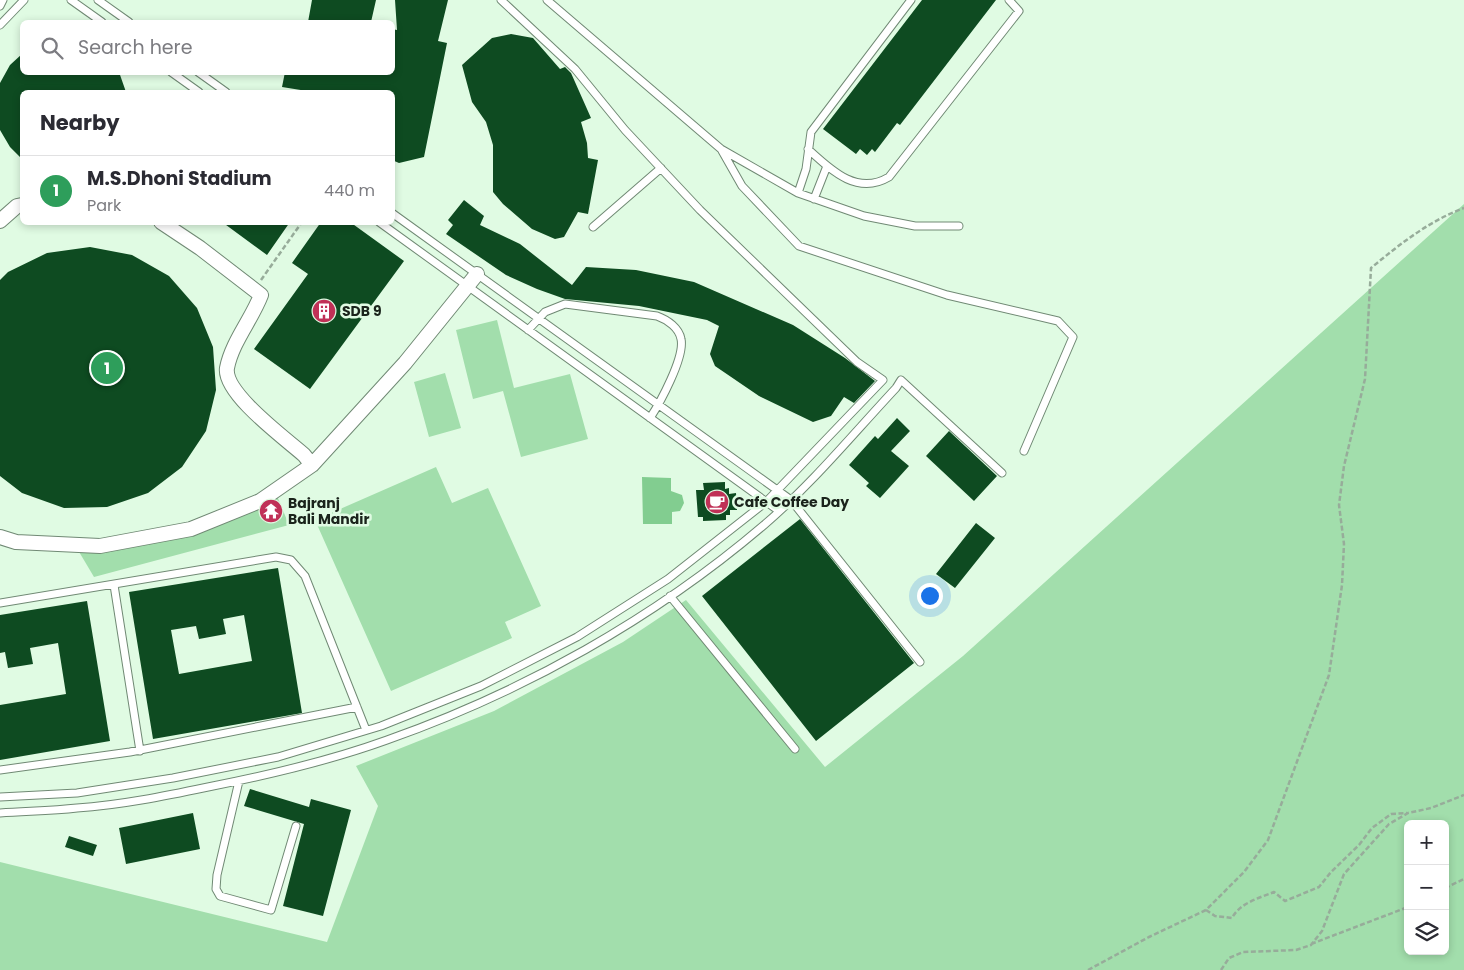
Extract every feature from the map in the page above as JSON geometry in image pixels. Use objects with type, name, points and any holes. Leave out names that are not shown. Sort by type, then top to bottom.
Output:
[{"type":"street","points":[[0,220],[20,205]]},
{"type":"street","points":[[166,225],[200,248],[261,294],[231,356],[227,370],[231,383],[240,398],[304,455],[312,465]]},
{"type":"street","points":[[0,537],[16,542],[100,546],[190,529],[260,501],[312,465],[405,363],[477,274]]},
{"type":"lane","points":[[0,6],[3,0]]},
{"type":"lane","points":[[0,25],[24,0]]},
{"type":"lane","points":[[71,0],[99,20]]},
{"type":"lane","points":[[98,0],[126,20]]},
{"type":"lane","points":[[0,797],[77,793],[173,778],[278,757],[366,730],[481,686],[577,637],[668,579],[778,491],[883,380],[857,362],[700,210],[625,130],[575,70],[501,0]]},
{"type":"lane","points":[[546,0],[721,149],[798,193],[864,216],[915,226],[959,226]]},
{"type":"lane","points":[[798,193],[806,169],[811,132],[912,0]]},
{"type":"lane","points":[[808,149],[827,166],[856,184],[868,186],[889,177],[1019,11],[1009,0]]},
{"type":"lane","points":[[176,75],[196,90]]},
{"type":"lane","points":[[202,75],[223,90]]},
{"type":"lane","points":[[721,149],[742,186],[799,246],[947,295],[1058,321],[1073,337],[1024,451]]},
{"type":"lane","points":[[814,199],[827,166]]},
{"type":"lane","points":[[593,227],[661,168]]},
{"type":"lane","points":[[395,215],[791,500],[920,662]]},
{"type":"lane","points":[[383,225],[779,511]]},
{"type":"lane","points":[[528,330],[545,312],[565,304],[658,316],[671,323],[679,333],[682,343],[658,405],[650,418]]},
{"type":"lane","points":[[0,813],[79,808],[175,794],[282,772],[386,740],[488,700],[584,650],[670,596],[791,500],[896,388],[901,380],[1002,473]]},
{"type":"lane","points":[[0,603],[276,557],[291,560],[300,568],[308,583],[366,730]]},
{"type":"lane","points":[[114,585],[140,750]]},
{"type":"lane","points":[[670,596],[795,749]]},
{"type":"lane","points":[[0,770],[140,750],[357,707]]},
{"type":"lane","points":[[239,781],[218,876],[216,889],[220,896],[271,910],[296,826]]},
{"type":"path","points":[[1088,970],[1149,937],[1206,910],[1244,872],[1268,840],[1329,675],[1342,577],[1344,544],[1340,505],[1344,466],[1365,378],[1371,268],[1400,244],[1440,217],[1464,208]]},
{"type":"path","points":[[254,289],[300,225]]},
{"type":"path","points":[[1206,910],[1215,916],[1232,918],[1236,910],[1257,898],[1274,892],[1285,901],[1319,888],[1331,872],[1359,846],[1372,828],[1391,814],[1408,813],[1431,808],[1464,795]]},
{"type":"path","points":[[1311,945],[1322,931],[1344,874],[1357,857],[1373,844],[1389,824],[1408,813]]},
{"type":"path","points":[[1449,886],[1464,879]]},
{"type":"path","points":[[1221,970],[1229,958],[1243,952],[1296,950],[1404,909]]},
{"type":"shaded area","points":[[1464,204],[1464,970],[0,970],[0,862],[327,942],[378,806],[356,766],[494,711],[623,642],[686,600],[825,767],[963,656]]},
{"type":"shaded area","points":[[497,320],[514,388],[570,374],[588,439],[521,457],[503,391],[473,399],[456,330]]},
{"type":"shaded area","points":[[445,373],[461,428],[429,437],[414,382]]},
{"type":"shaded area","points":[[436,467],[452,503],[488,488],[541,606],[505,622],[512,638],[391,691],[315,520]]},
{"type":"shaded area","points":[[642,477],[671,478],[671,491],[682,495],[684,503],[680,511],[672,512],[672,524],[643,524]]},
{"type":"shaded area","points":[[275,491],[289,525],[94,577],[75,545],[184,531]]},
{"type":"building","points":[[312,0],[376,0],[371,20],[308,20]]},
{"type":"building","points":[[395,0],[448,0],[438,41],[447,43],[424,157],[399,163],[395,161],[395,90],[301,90],[282,87],[284,75],[395,75],[395,30],[397,30]]},
{"type":"building","points":[[922,0],[996,0],[900,125],[897,123],[875,152],[872,149],[867,155],[860,149],[856,154],[823,129]]},
{"type":"building","points":[[511,34],[533,38],[560,69],[565,67],[571,73],[591,118],[581,122],[587,143],[588,158],[598,160],[588,214],[578,212],[564,237],[555,239],[532,229],[503,204],[493,192],[493,145],[486,122],[472,102],[462,65],[492,38]]},
{"type":"building","points":[[20,56],[20,75],[120,75],[125,90],[20,90],[20,157],[10,147],[0,130],[0,83],[10,65]]},
{"type":"building","points":[[464,200],[484,216],[480,225],[520,244],[572,285],[586,267],[636,270],[694,282],[793,325],[845,358],[875,381],[854,403],[844,397],[831,416],[813,422],[759,396],[715,366],[710,354],[719,326],[707,320],[639,306],[565,299],[506,275],[446,234],[453,225],[448,220]]},
{"type":"building","points":[[226,225],[288,225],[267,255]]},
{"type":"building","name":"SDB 9","points":[[319,225],[354,225],[404,261],[310,389],[254,349],[308,274],[292,263]]},
{"type":"building","points":[[90,247],[132,255],[169,276],[197,308],[213,347],[216,390],[206,431],[182,467],[148,493],[107,507],[64,508],[22,493],[0,476],[0,280],[8,272],[47,253]]},
{"type":"building","points":[[897,418],[910,431],[891,451],[909,466],[880,498],[866,486],[869,483],[849,465],[875,436],[878,439]]},
{"type":"building","points":[[949,431],[997,476],[974,501],[926,456]]},
{"type":"building","name":"Cafe Coffee Day","points":[[725,482],[725,489],[729,488],[729,494],[736,493],[737,510],[730,510],[730,515],[726,515],[726,520],[703,521],[703,517],[698,517],[696,490],[704,490],[703,483]]},
{"type":"building","points":[[800,519],[914,663],[816,741],[702,596]]},
{"type":"building","points":[[976,523],[995,538],[955,588],[936,574]]},
{"type":"building","points":[[278,568],[302,713],[153,739],[129,592]],"holes":[[[244,615],[252,661],[179,674],[171,630],[196,626],[199,639],[226,634],[223,619]]]},
{"type":"building","points":[[87,601],[110,741],[0,760],[0,705],[66,694],[58,643],[30,648],[33,664],[8,668],[5,652],[0,653],[0,615]]},
{"type":"building","points":[[250,789],[309,807],[311,799],[351,810],[323,916],[283,906],[304,824],[244,806]]},
{"type":"building","points":[[193,813],[200,849],[126,864],[119,828]]},
{"type":"building","points":[[69,836],[97,845],[93,856],[65,847]]},
{"type":"place","name":"SDB 9","points":[[324,311]]},
{"type":"place","name":"M.S.Dhoni Stadium","points":[[107,368]]},
{"type":"place","name":"Cafe Coffee Day","points":[[717,502]]},
{"type":"place","name":"Bajranj Bali Mandir","points":[[271,511]]}]
